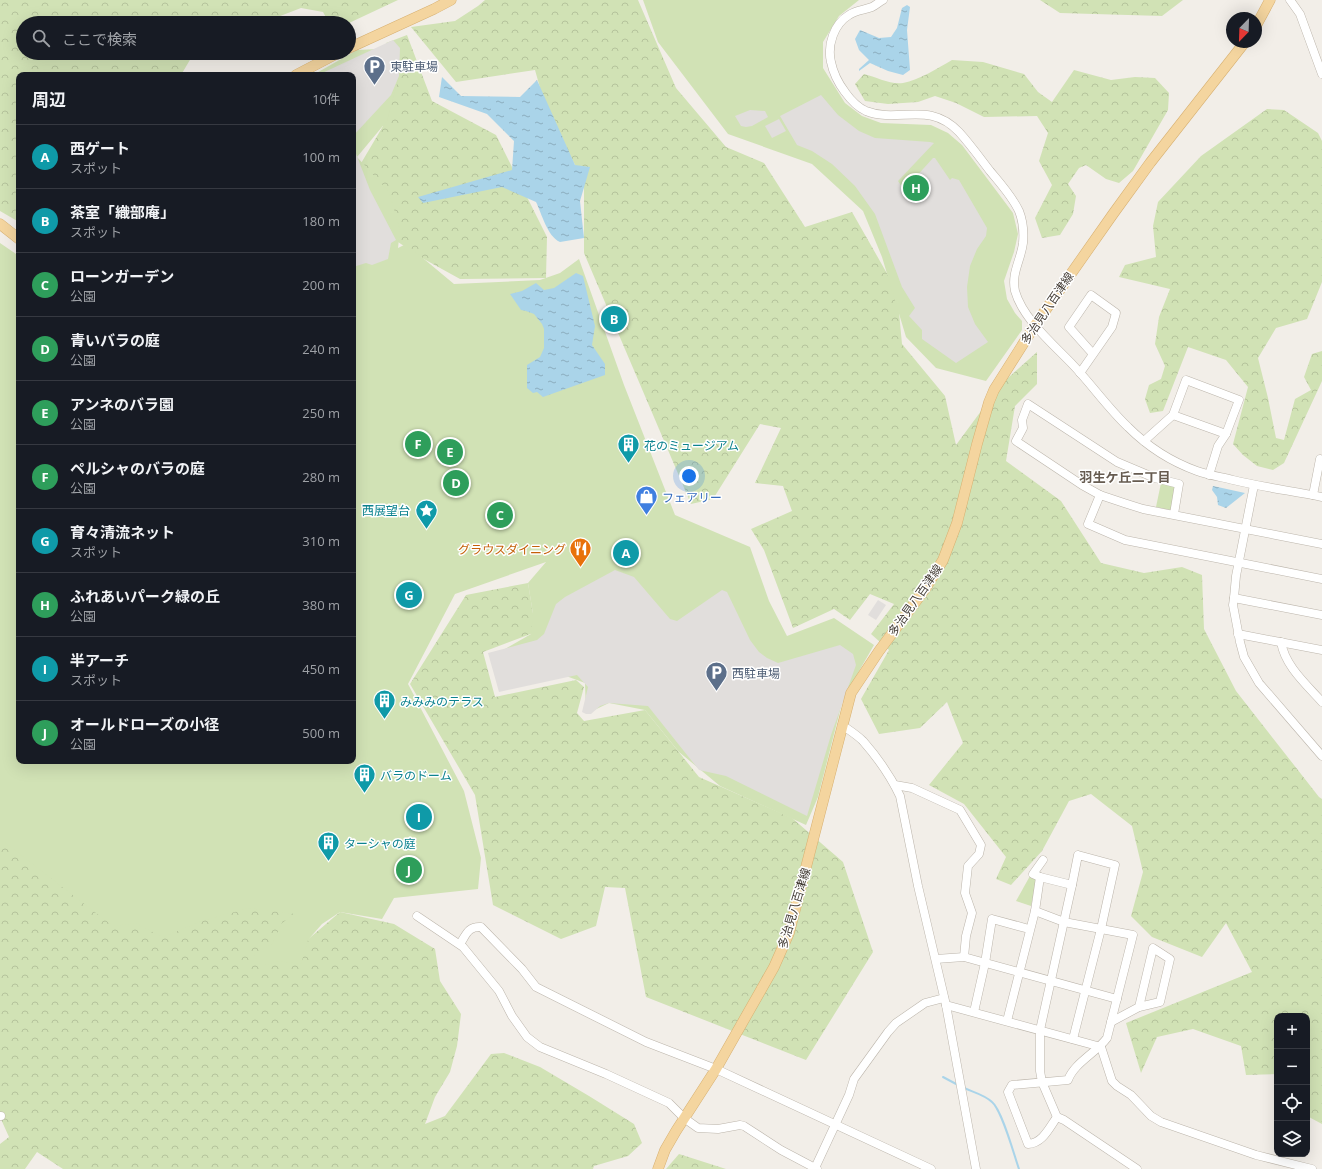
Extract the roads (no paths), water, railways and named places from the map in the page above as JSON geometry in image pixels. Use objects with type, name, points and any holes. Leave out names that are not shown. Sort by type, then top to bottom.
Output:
[{"type":"main road","points":[[356,45],[451,0]]},
{"type":"main road","points":[[1262,15],[1270,0]]},
{"type":"main road","name":"多治見八百津線","points":[[658,1169],[665,1150],[716,1069],[774,967],[789,933],[851,692],[925,589],[943,560],[958,523],[977,444],[989,402],[1001,378],[1035,325],[1113,214],[1150,163],[1240,48]]},
{"type":"main road","points":[[302,72],[325,60]]},
{"type":"main road","points":[[0,224],[16,237]]},
{"type":"street","points":[[883,0],[848,15],[836,29],[832,36],[830,50],[830,62],[834,72],[842,89],[853,102],[865,111],[883,115],[932,115],[947,121],[964,138],[1014,202],[1022,217],[1024,233],[1014,277],[1015,289],[1021,305],[1035,325],[1128,427],[1144,442],[1182,465],[1209,474],[1254,485],[1322,497]]},
{"type":"street","points":[[1290,0],[1300,14],[1322,74]]},
{"type":"street","points":[[1080,373],[1112,327],[1116,313],[1091,294],[1069,327],[1093,354]]},
{"type":"street","points":[[1144,442],[1173,414],[1186,380],[1238,400],[1226,434],[1218,446],[1209,474]]},
{"type":"street","points":[[1174,514],[1179,484],[1155,478],[1116,462],[1028,404],[1022,420],[1023,428],[1016,441],[1082,485],[1100,495],[1143,509],[1322,544]]},
{"type":"street","points":[[1173,414],[1226,434]]},
{"type":"street","points":[[1313,495],[1321,456]]},
{"type":"street","points":[[1254,485],[1244,529],[1234,598],[1238,634],[1244,657],[1259,683],[1322,756]]},
{"type":"street","points":[[1100,495],[1088,524],[1125,540],[1322,579]]},
{"type":"street","points":[[1234,598],[1322,615]]},
{"type":"street","points":[[1238,634],[1322,650]]},
{"type":"street","points":[[1281,642],[1282,651],[1288,661],[1322,702]]},
{"type":"street","points":[[842,725],[862,740],[895,785],[900,796],[918,886],[945,1001],[976,1169]]},
{"type":"street","points":[[895,785],[912,788],[960,810],[981,845],[979,854],[968,866],[965,892],[972,913],[966,936],[964,957]]},
{"type":"street","points":[[1073,1039],[1101,929],[1115,865],[1078,855],[1040,1030],[1040,1071],[1042,1082],[1057,1117],[1064,1120],[1137,1169]]},
{"type":"street","points":[[1043,860],[1033,874],[1072,885]]},
{"type":"street","points":[[1007,1021],[1034,911],[1040,877]]},
{"type":"street","points":[[1034,911],[1064,922],[1133,935],[1107,1038],[1101,1047],[1070,1072],[1068,1080],[1012,1085],[1008,1092],[1028,1144],[1034,1144],[1040,1141],[1057,1117]]},
{"type":"street","points":[[418,916],[463,947],[499,991],[512,1016],[527,1037],[540,1047],[606,1074],[669,1103],[684,1118],[698,1128],[718,1129],[740,1125],[744,1126],[782,1150],[816,1168],[849,1095],[854,1079],[896,1023],[925,1003],[945,1001],[974,1012],[1101,1047]]},
{"type":"street","points":[[974,1012],[985,963],[992,919],[1029,929]]},
{"type":"street","points":[[460,944],[468,930],[474,926],[481,927],[522,969],[536,987],[646,1042],[716,1069],[931,1169]]},
{"type":"street","points":[[1111,1022],[1139,1007],[1160,1002],[1170,959],[1153,948],[1139,1007]]},
{"type":"street","points":[[936,959],[964,957],[1117,999]]},
{"type":"street","points":[[1101,1047],[1112,1081],[1131,1095],[1151,1116],[1161,1122],[1256,1155],[1312,1169]]},
{"type":"water","points":[[907,5],[910,7],[907,30],[910,70],[903,75],[888,71],[870,63],[859,71],[859,69],[869,60],[859,50],[855,39],[860,30],[879,38],[891,37],[897,28],[902,8]]},
{"type":"water","points":[[442,77],[461,96],[520,97],[537,80],[575,165],[590,167],[580,201],[584,238],[560,242],[555,239],[548,230],[536,202],[502,187],[423,203],[418,197],[512,170],[514,141],[487,114],[439,97]]},
{"type":"water","points":[[576,273],[583,276],[595,326],[592,345],[605,364],[605,375],[543,397],[537,392],[533,393],[527,388],[527,365],[540,357],[544,348],[544,329],[534,314],[521,310],[510,294],[522,291],[536,283],[544,290],[554,288]]},
{"type":"water","points":[[1213,486],[1245,493],[1226,508],[1218,505],[1217,497],[1212,490]]},
{"type":"waterway","points":[[943,1077],[958,1085]]},
{"type":"waterway","points":[[964,1088],[986,1097],[996,1107],[1004,1123],[1019,1169]]},
{"type":"place","name":"東駐車場","points":[[374,86]]},
{"type":"place","name":"ふれあいパーク緑の丘","points":[[916,188]]},
{"type":"place","name":"茶室「織部庵」","points":[[614,319]]},
{"type":"place","name":"ペルシャのバラの庭","points":[[418,444]]},
{"type":"place","name":"アンネのバラ園","points":[[450,452]]},
{"type":"place","name":"花のミュージアム","points":[[628,464]]},
{"type":"place","name":"青いバラの庭","points":[[456,483]]},
{"type":"place","name":"ローンガーデン","points":[[500,515]]},
{"type":"place","name":"フェアリー","points":[[646,516]]},
{"type":"place","name":"西展望台","points":[[426,530]]},
{"type":"place","name":"西ゲート","points":[[626,553]]},
{"type":"place","name":"グラウスダイニング","points":[[581,568]]},
{"type":"place","name":"育々清流ネット","points":[[409,595]]},
{"type":"place","name":"西駐車場","points":[[716,692]]},
{"type":"place","name":"みみみのテラス","points":[[384,720]]},
{"type":"place","name":"バラのドーム","points":[[365,794]]},
{"type":"place","name":"半アーチ","points":[[419,817]]},
{"type":"place","name":"ターシャの庭","points":[[329,862]]},
{"type":"place","name":"オールドローズの小径","points":[[409,870]]},
{"type":"district","name":"羽生ケ丘二丁目","points":[[1125,477]]}]
